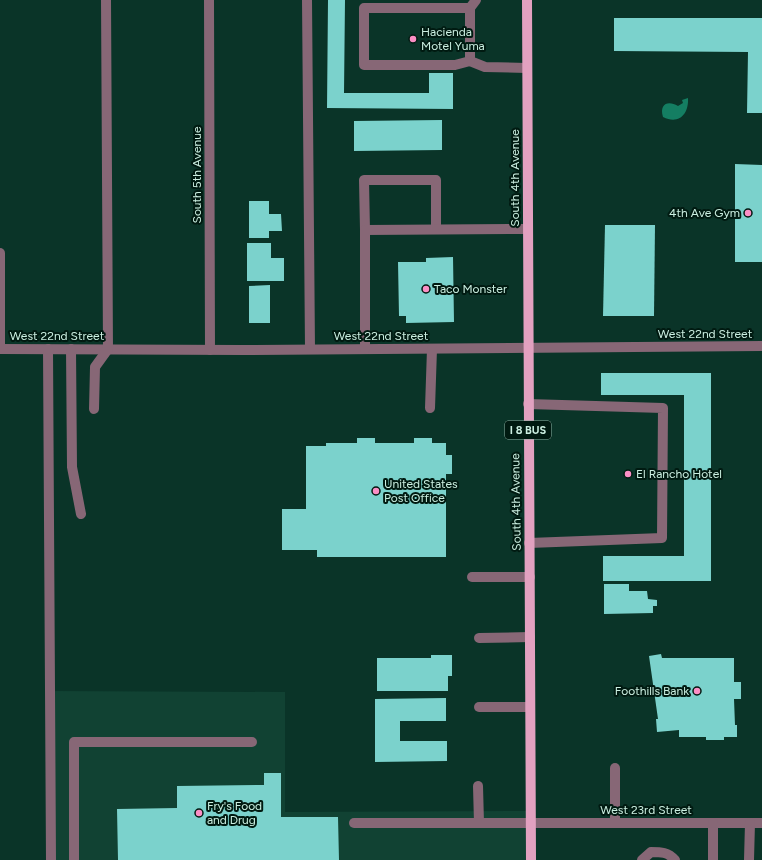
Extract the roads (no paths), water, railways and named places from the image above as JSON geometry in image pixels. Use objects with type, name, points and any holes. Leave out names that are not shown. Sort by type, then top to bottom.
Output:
[{"type":"main road","name":"South 4th Avenue","points":[[527,0],[531,860]]},
{"type":"street","points":[[94,409],[95,367],[108,349],[106,0]]},
{"type":"street","name":"South 5th Avenue","points":[[209,0],[210,350]]},
{"type":"street","points":[[307,0],[310,349]]},
{"type":"street","points":[[470,62],[473,4],[364,8],[364,65],[456,65],[470,62],[485,68],[527,68]]},
{"type":"street","points":[[365,349],[364,180],[436,180],[436,230]]},
{"type":"street","points":[[365,230],[528,229]]},
{"type":"street","points":[[0,253],[0,349]]},
{"type":"street","name":"West 22nd Street","points":[[0,349],[210,350],[762,346]]},
{"type":"street","points":[[48,349],[51,860]]},
{"type":"street","points":[[71,349],[72,467],[81,514]]},
{"type":"street","points":[[430,408],[432,349]]},
{"type":"street","points":[[528,404],[663,408],[662,538],[529,543]]},
{"type":"street","points":[[472,577],[530,577]]},
{"type":"street","points":[[479,638],[530,637]]},
{"type":"street","points":[[479,707],[530,707]]},
{"type":"street","points":[[74,860],[74,742],[252,742]]},
{"type":"street","points":[[615,768],[615,823]]},
{"type":"street","points":[[478,786],[480,823]]},
{"type":"street","name":"West 23rd Street","points":[[354,823],[762,823]]},
{"type":"street","points":[[713,823],[713,860]]},
{"type":"street","points":[[749,860],[750,823]]},
{"type":"street","points":[[642,860],[651,852],[665,852],[675,860]]},
{"type":"place","name":"Hacienda Motel Yuma","points":[[413,39]]},
{"type":"place","name":"4th Ave Gym","points":[[748,213]]},
{"type":"place","name":"Taco Monster","points":[[426,289]]},
{"type":"place","name":"El Rancho Hotel","points":[[628,474]]},
{"type":"place","name":"United States Post Office","points":[[376,491]]},
{"type":"place","name":"Foothills Bank","points":[[697,691]]},
{"type":"place","name":"Fry's Food and Drug","points":[[199,813]]}]
